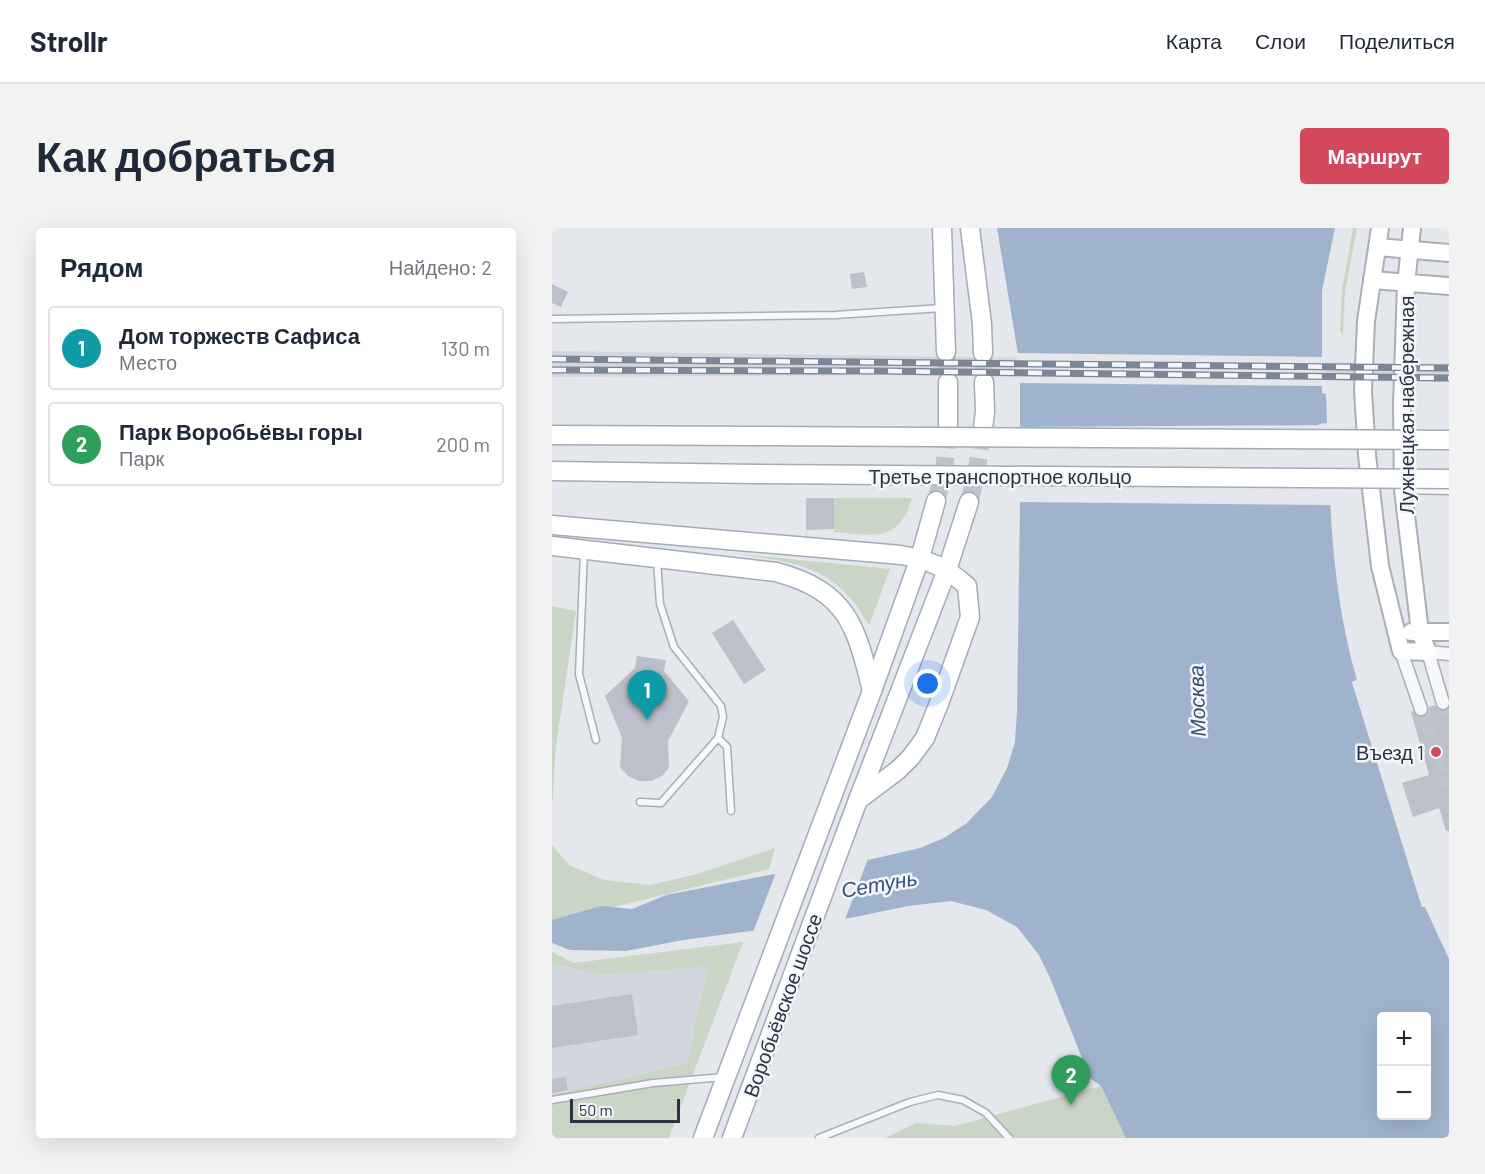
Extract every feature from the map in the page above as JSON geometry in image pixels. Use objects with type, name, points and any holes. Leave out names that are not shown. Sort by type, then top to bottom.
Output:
[{"type":"main road","points":[[942,228],[946,352]]},
{"type":"main road","points":[[970,228],[982,324],[983,352]]},
{"type":"main road","name":"Лужнецкая набережная","points":[[1380,228],[1364,347],[1363,391],[1380,566],[1401,651]]},
{"type":"main road","name":"Лужнецкая набережная","points":[[1412,228],[1406,284],[1402,406],[1403,490],[1420,632],[1428,652]]},
{"type":"main road","points":[[1377,247],[1449,253]]},
{"type":"main road","points":[[1372,280],[1449,286]]},
{"type":"main road","points":[[948,382],[949,420]]},
{"type":"main road","points":[[984,382],[984,420]]},
{"type":"main road","name":"Третье транспортное кольцо","points":[[552,435],[1449,440]]},
{"type":"main road","name":"Третье транспортное кольцо","points":[[552,471],[1449,479]]},
{"type":"main road","name":"Воробьёвское шоссе","points":[[703,1138],[921,558],[936,501]]},
{"type":"main road","name":"Воробьёвское шоссе","points":[[735,1136],[858,800],[947,570],[969,501]]},
{"type":"main road","points":[[552,525],[921,558],[947,570],[967,586],[970,617],[925,738],[898,770],[858,800]]},
{"type":"main road","points":[[552,546],[776,572],[797,578],[829,595],[843,612],[856,634],[872,690]]},
{"type":"main road","points":[[1396,632],[1449,632]]},
{"type":"main road","points":[[1401,651],[1428,652]]},
{"type":"street","name":"Лужнецкая набережная","points":[[1401,651],[1421,709]]},
{"type":"street","points":[[1428,652],[1449,654]]},
{"type":"street","name":"Лужнецкая набережная","points":[[1428,652],[1443,703]]},
{"type":"lane","points":[[552,319],[835,315],[946,308]]},
{"type":"lane","points":[[1403,490],[1449,491]]},
{"type":"lane","points":[[584,549],[579,674],[596,740]]},
{"type":"lane","points":[[640,802],[661,803],[718,738],[723,717],[721,706],[674,647],[660,604],[657,558]]},
{"type":"lane","points":[[718,738],[727,747],[731,811]]},
{"type":"lane","points":[[552,1100],[653,1083],[725,1077]]},
{"type":"lane","points":[[821,1138],[910,1102],[938,1095],[963,1100],[986,1113],[1009,1138]]},
{"type":"shaded area","points":[[552,351],[1449,364],[1449,382],[879,375],[552,377]]},
{"type":"shaded area","points":[[552,963],[602,975],[708,967],[687,1063],[552,1095]]},
{"type":"green space","points":[[1353,228],[1357,228],[1345,292],[1343,336],[1340,331],[1342,291]]},
{"type":"green space","points":[[834,498],[912,498],[899,523],[891,530],[872,535],[834,532]]},
{"type":"green space","points":[[730,553],[890,569],[869,625],[846,594],[826,577],[786,562]]},
{"type":"green space","points":[[552,606],[576,611],[556,746],[552,806]]},
{"type":"green space","points":[[552,845],[569,865],[604,880],[650,885],[697,874],[775,848],[769,869],[552,922]]},
{"type":"green space","points":[[743,942],[669,1138],[552,1138],[552,1095],[687,1063],[708,967],[602,975],[552,963],[552,952],[574,963]]},
{"type":"green space","points":[[1101,1086],[1126,1138],[885,1138],[916,1123],[955,1126]]},
{"type":"water","points":[[997,228],[1335,228],[1322,291],[1322,393],[1326,394],[1327,423],[1319,424],[1322,495],[1330,495],[1338,589],[1357,680],[1352,682],[1422,907],[1425,907],[1449,959],[1449,1138],[1126,1138],[1101,1086],[1090,1078],[1039,955],[1017,927],[986,910],[951,901],[908,906],[850,918],[683,940],[626,951],[570,950],[552,943],[552,920],[601,906],[632,909],[666,895],[769,875],[868,860],[920,848],[944,838],[967,823],[992,797],[1007,768],[1015,742],[1020,502],[1020,366]]},
{"type":"pier","points":[[1015,353],[1324,357],[1325,386],[1017,383]]},
{"type":"pier","points":[[1330,425],[1322,426],[1325,492],[1332,493],[1333,505],[1017,502],[1017,427]]},
{"type":"pier","points":[[1360,679],[1356,684],[1424,904],[1428,905],[1425,907],[1422,907],[1352,682]]},
{"type":"pier","points":[[869,856],[844,922],[752,935],[777,870]]},
{"type":"building","points":[[864,272],[867,287],[852,289],[850,274]]},
{"type":"building","points":[[552,284],[568,292],[561,307],[552,303]]},
{"type":"building","points":[[806,498],[834,498],[834,529],[806,530]]},
{"type":"building","points":[[733,620],[766,670],[744,684],[712,633]]},
{"type":"building","points":[[637,656],[666,660],[664,671],[689,701],[668,741],[669,768],[662,776],[651,781],[639,781],[628,776],[620,767],[622,738],[605,696],[635,668]]},
{"type":"building","name":"Въезд 1","points":[[1435,705],[1441,711],[1449,709],[1449,831],[1446,831],[1439,808],[1413,817],[1402,783],[1429,775],[1411,712],[1423,717],[1428,714],[1429,707]]},
{"type":"building","points":[[632,994],[638,1035],[552,1048],[552,1006]]},
{"type":"building","points":[[566,1077],[568,1090],[552,1093],[552,1079]]},
{"type":"tunnel","points":[[946,352],[948,382]]},
{"type":"tunnel","points":[[983,353],[984,382]]},
{"type":"tunnel","points":[[936,501],[944,473],[948,428]]},
{"type":"tunnel","points":[[969,502],[976,476],[983,428]]},
{"type":"tunnel","points":[[1443,703],[1449,721]]},
{"type":"tunnel","points":[[1421,709],[1449,792]]},
{"type":"railway","points":[[552,359],[1449,368]]},
{"type":"railway","points":[[552,370],[879,371],[1449,378]]},
{"type":"place","name":"Дом торжеств Сафиса","points":[[647,720]]},
{"type":"place","name":"Въезд 1","points":[[1436,752]]},
{"type":"place","name":"Парк Воробьёвы горы","points":[[1071,1105]]},
{"type":"water label","name":"Москва","points":[[1196,701]]},
{"type":"water label","name":"Сетунь","points":[[879,883]]}]
